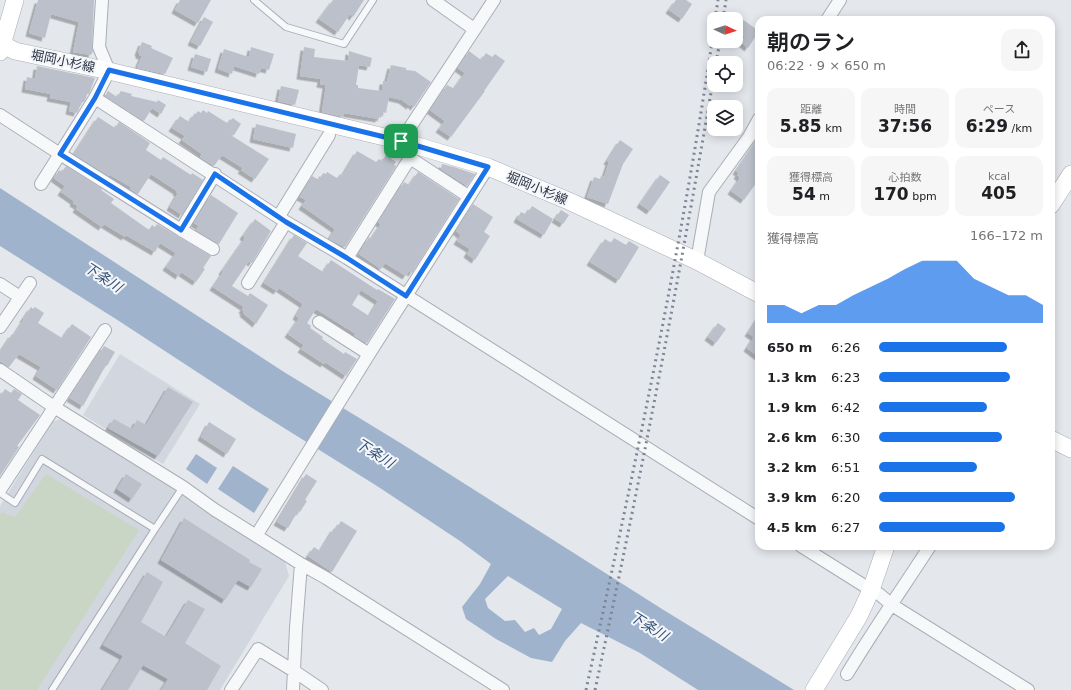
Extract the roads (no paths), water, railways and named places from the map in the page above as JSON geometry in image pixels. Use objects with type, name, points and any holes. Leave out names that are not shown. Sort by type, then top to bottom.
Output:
[{"type":"main road","points":[[1,46],[15,0]]},
{"type":"main road","name":"堀岡小杉線","points":[[1,46],[15,51],[109,70],[401,141],[488,167],[571,202],[697,261],[755,292]]},
{"type":"main road","points":[[1055,199],[1071,174]]},
{"type":"main road","points":[[1055,441],[1071,449]]},
{"type":"main road","points":[[814,690],[851,631],[871,590],[885,550]]},
{"type":"street","points":[[41,184],[95,98],[109,70],[99,47],[102,0]]},
{"type":"street","points":[[432,0],[474,29]]},
{"type":"street","points":[[401,141],[494,0]]},
{"type":"street","points":[[830,16],[840,0]]},
{"type":"street","points":[[95,98],[283,219],[755,516]]},
{"type":"street","points":[[0,116],[213,249]]},
{"type":"street","points":[[697,261],[709,192],[749,137],[755,126]]},
{"type":"street","points":[[248,283],[329,135]]},
{"type":"street","points":[[347,258],[410,158],[468,196]]},
{"type":"street","points":[[256,536],[468,196],[488,167]]},
{"type":"street","points":[[181,230],[215,174]]},
{"type":"street","points":[[0,327],[30,283]]},
{"type":"street","points":[[0,284],[20,297]]},
{"type":"street","points":[[319,322],[369,354]]},
{"type":"street","points":[[0,490],[105,330]]},
{"type":"street","points":[[0,370],[54,407],[183,487],[256,536],[326,578],[503,690]]},
{"type":"street","points":[[807,550],[879,594],[892,605],[1028,690]]},
{"type":"street","points":[[847,674],[877,624],[892,605],[927,550]]},
{"type":"street","points":[[294,690],[296,628],[301,564]]},
{"type":"street","points":[[231,690],[258,649],[322,690]]},
{"type":"lane","points":[[254,0],[286,27],[344,44],[373,0]]},
{"type":"lane","points":[[0,493],[15,503],[42,460],[155,529]]},
{"type":"lane","points":[[52,690],[183,487]]},
{"type":"water","name":"下条川","points":[[0,188],[284,372],[402,444],[662,609],[794,690],[698,690],[640,653],[581,623],[565,641],[552,662],[531,658],[496,639],[466,619],[462,607],[480,584],[491,564],[460,541],[377,486],[249,406],[119,321],[0,246]],"holes":[[[508,576],[562,609],[551,629],[539,635],[534,628],[525,632],[515,620],[505,621],[488,608],[485,599]]]},
{"type":"water","points":[[196,454],[217,468],[207,484],[186,469]]},
{"type":"water","points":[[233,466],[269,489],[254,513],[218,489]]},
{"type":"railway","points":[[716,12],[718,0]]},
{"type":"railway","points":[[724,12],[726,0]]},
{"type":"railway","points":[[586,690],[656,361],[687,195],[711,48]]},
{"type":"railway","points":[[717,56],[719,48]]},
{"type":"railway","points":[[595,690],[658,383],[711,92]]}]
